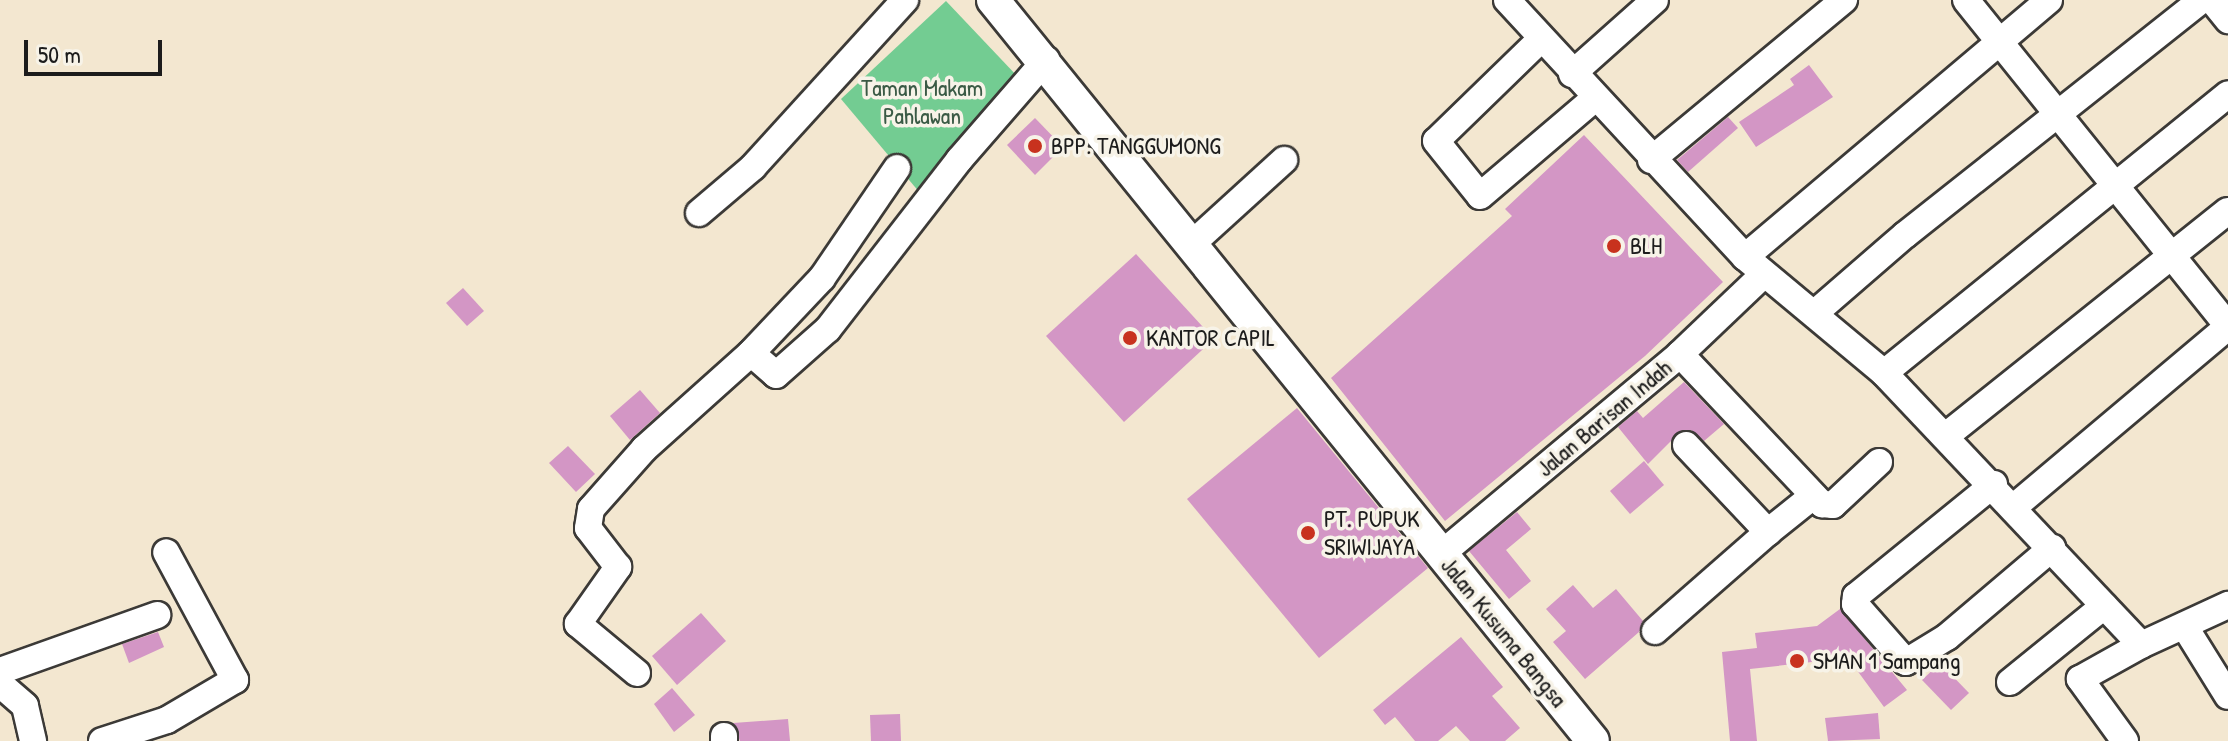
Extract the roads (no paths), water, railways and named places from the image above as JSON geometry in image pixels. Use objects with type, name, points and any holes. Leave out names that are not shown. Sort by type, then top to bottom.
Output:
[{"type":"main road","name":"Jalan Kusuma Bangsa","points":[[993,0],[1046,60],[1194,242],[1440,555],[1593,741]]},
{"type":"street","points":[[699,213],[753,167],[905,0]]},
{"type":"street","points":[[1572,74],[1655,0]]},
{"type":"street","points":[[1651,160],[1813,10],[1844,0]]},
{"type":"street","points":[[1966,0],[2114,189],[2228,326],[2014,507]]},
{"type":"street","name":"Jalan Barisan Indah","points":[[1440,555],[1680,354],[1754,266],[2049,0]]},
{"type":"street","points":[[1816,312],[2055,114],[2087,94],[2202,0]]},
{"type":"street","points":[[2212,0],[2228,20]]},
{"type":"street","points":[[1514,3],[1572,74],[1754,266],[1816,312],[1884,373],[1994,484],[2141,645]]},
{"type":"street","points":[[1541,39],[1436,141],[1480,196],[1595,98]]},
{"type":"street","points":[[751,353],[776,375],[828,329],[959,160],[1046,60]]},
{"type":"street","points":[[1884,373],[2228,94]]},
{"type":"street","points":[[1194,242],[1284,160]]},
{"type":"street","points":[[637,673],[578,624],[618,567],[588,528],[587,518],[606,488],[644,449],[751,353],[822,278],[897,168]]},
{"type":"street","points":[[1947,435],[2228,211]]},
{"type":"street","points":[[1680,354],[1813,496],[1826,506],[1833,505],[1879,462]]},
{"type":"street","points":[[1686,445],[1768,532]]},
{"type":"street","points":[[1994,484],[1856,596],[1855,604],[1906,662],[1947,637],[2052,548]]},
{"type":"street","points":[[1655,631],[1813,496]]},
{"type":"street","points":[[102,741],[167,720],[235,680],[166,552]]},
{"type":"street","points":[[2125,741],[2079,683],[2141,645],[2228,605]]},
{"type":"street","points":[[2010,682],[2104,606]]},
{"type":"street","points":[[0,671],[157,615]]},
{"type":"street","points":[[2185,627],[2228,696]]},
{"type":"street","points":[[0,684],[25,706],[33,741]]},
{"type":"place","name":"BPP. TANGGUMONG","points":[[1035,146]]},
{"type":"place","name":"BLH","points":[[1614,246]]},
{"type":"place","name":"KANTOR CAPIL","points":[[1130,338]]},
{"type":"place","name":"PT. PUPUK SRIWIJAYA","points":[[1308,533]]},
{"type":"place","name":"SMAN 1 Sampang","points":[[1797,661]]},
{"type":"park label","name":"Taman Makam Pahlawan","points":[[922,102]]}]
